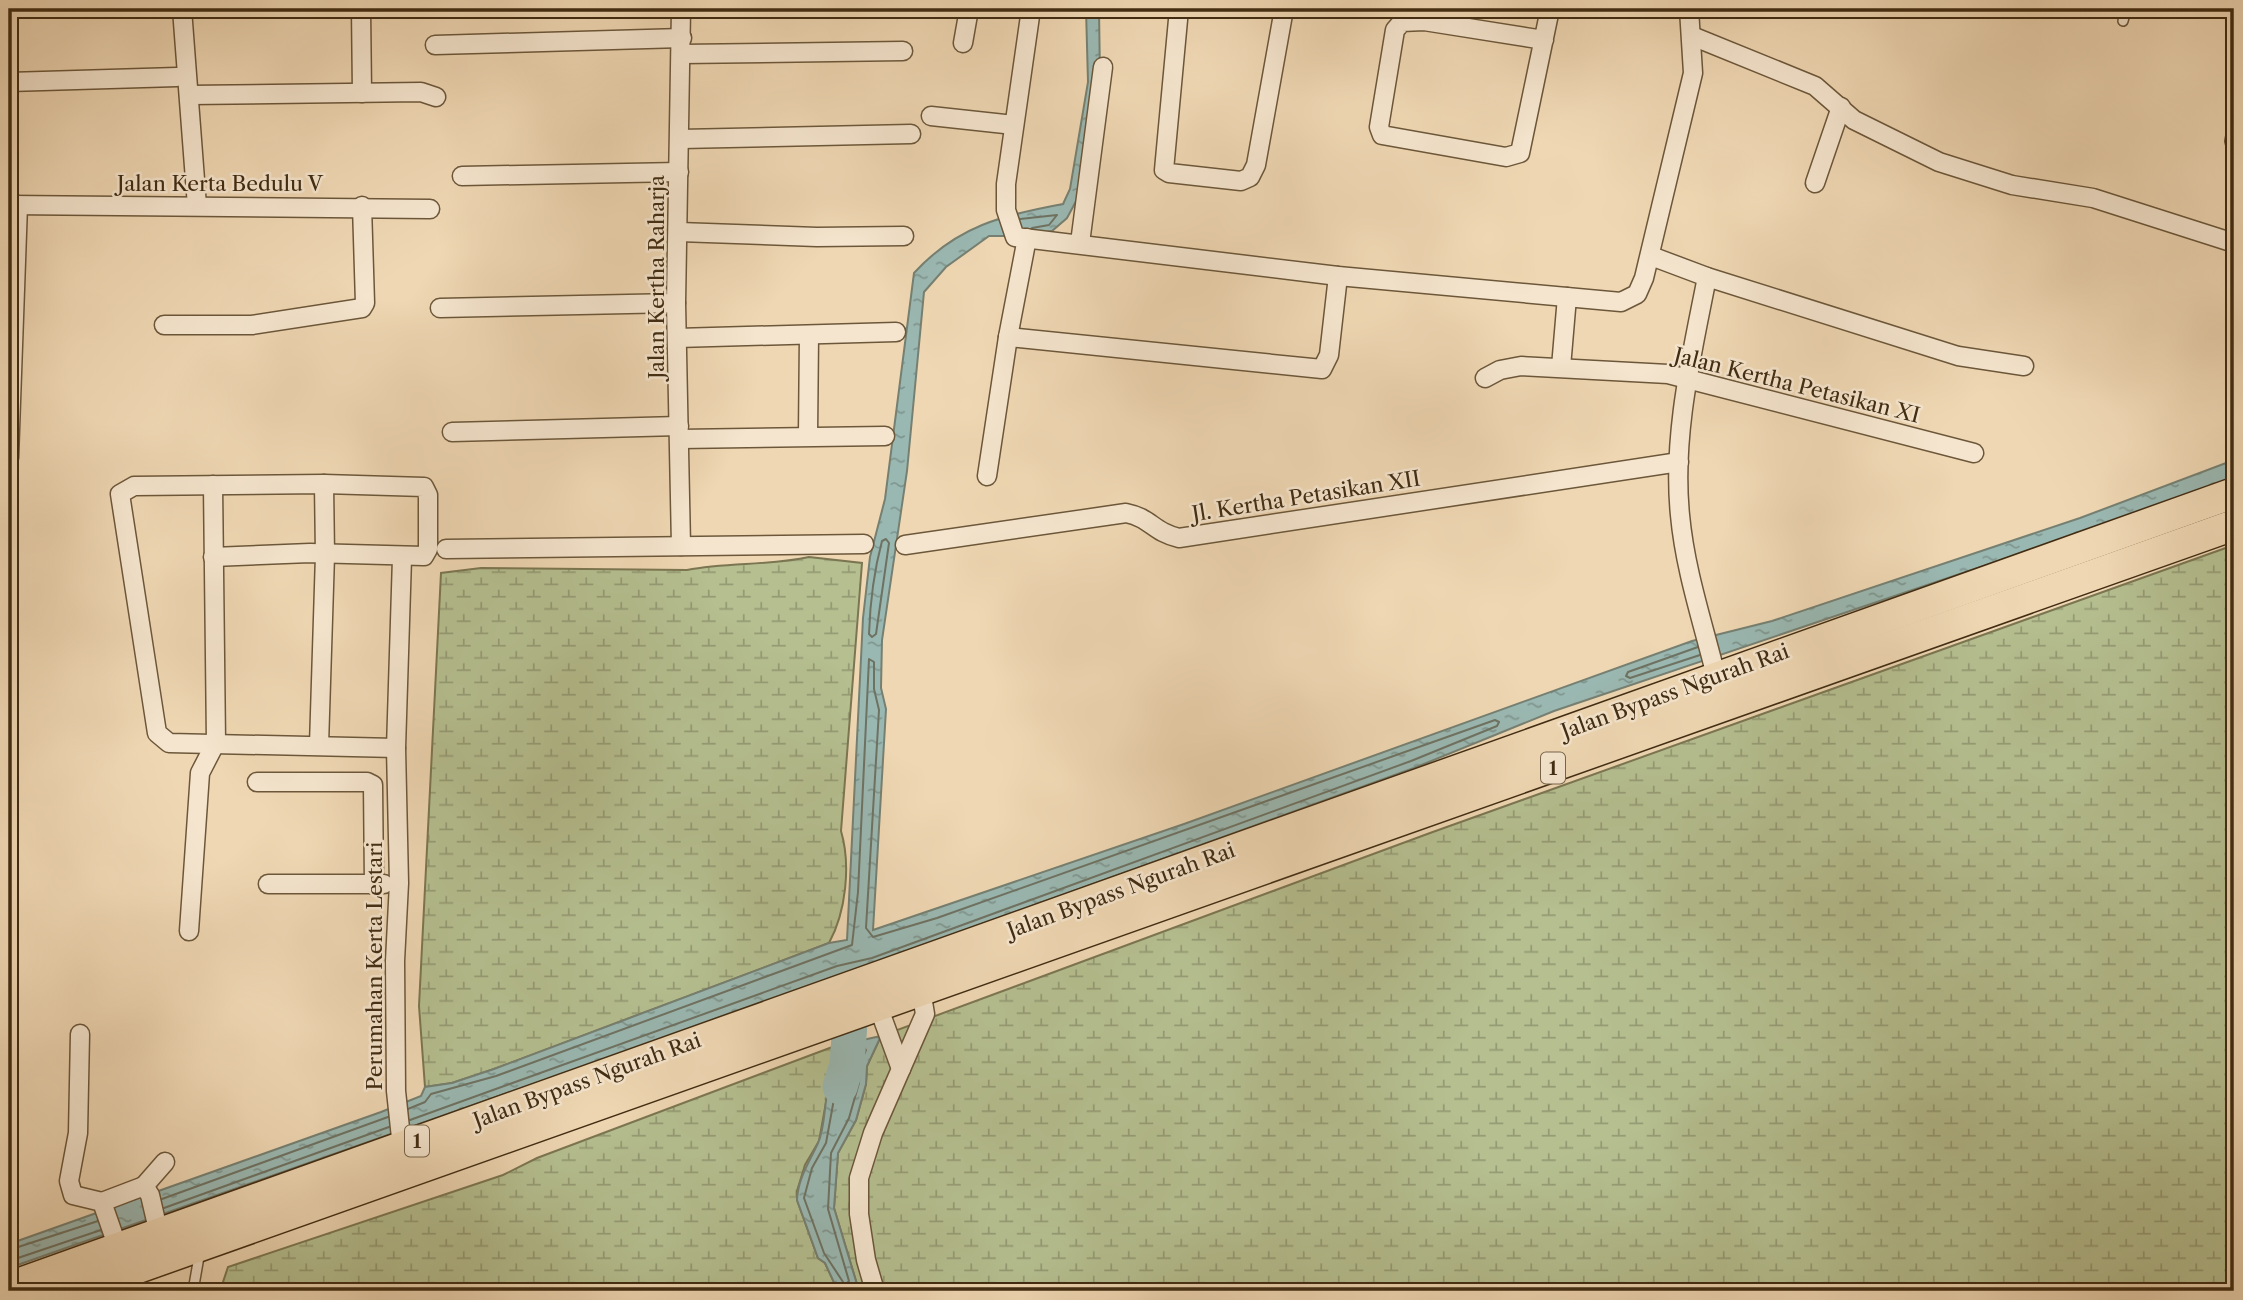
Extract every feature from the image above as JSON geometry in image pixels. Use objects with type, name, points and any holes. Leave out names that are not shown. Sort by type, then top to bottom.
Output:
[{"type":"highway","name":"Jalan Bypass Ngurah Rai","points":[[73,1291],[820,1027],[875,997],[1714,670],[2234,493]]},
{"type":"highway","name":"Jalan Bypass Ngurah Rai","points":[[9,1287],[115,1242],[401,1139],[825,996],[875,997],[921,990],[2234,526]]},
{"type":"street","points":[[182,9],[197,206]]},
{"type":"street","points":[[361,9],[362,93]]},
{"type":"street","name":"Jalan Kertha Raharja","points":[[681,9],[681,139],[676,303],[681,545]]},
{"type":"street","points":[[963,43],[969,9]]},
{"type":"street","points":[[987,476],[1021,238],[1006,210],[1014,125],[1031,9]]},
{"type":"street","points":[[1180,9],[1164,170],[1241,181],[1250,177],[1256,165],[1284,9]]},
{"type":"street","points":[[1544,40],[1424,21],[1402,22],[1395,30],[1378,127],[1382,135],[1506,157],[1520,153],[1544,40],[1550,9]]},
{"type":"street","points":[[1021,238],[1338,276],[1622,302],[1637,294],[1651,256],[1693,73],[1689,9]]},
{"type":"street","points":[[1692,36],[1815,86],[1854,120],[1883,137],[1939,162],[2012,185],[2093,198],[2234,243]]},
{"type":"street","points":[[435,45],[682,46],[902,51]]},
{"type":"street","points":[[1080,243],[1103,66]]},
{"type":"street","points":[[9,82],[177,76]]},
{"type":"street","points":[[189,95],[421,92],[436,97]]},
{"type":"street","points":[[1815,183],[1841,107]]},
{"type":"street","points":[[932,116],[1014,125]]},
{"type":"street","points":[[681,139],[911,134]]},
{"type":"street","points":[[462,176],[678,172]]},
{"type":"street","points":[[9,458],[13,205]]},
{"type":"street","name":"Jalan Kerta Bedulu V","points":[[13,205],[362,206],[430,209]]},
{"type":"street","points":[[164,325],[252,325],[362,308],[366,303],[362,206]]},
{"type":"street","points":[[678,232],[817,237],[904,236]]},
{"type":"street","points":[[1651,256],[1707,277],[1958,356],[2024,366]]},
{"type":"street","points":[[1008,337],[1322,369],[1329,355],[1338,276]]},
{"type":"street","points":[[1707,277],[1688,379],[1679,462],[1680,513],[1686,560],[1714,670]]},
{"type":"street","points":[[1561,367],[1567,297]]},
{"type":"street","points":[[440,309],[676,303]]},
{"type":"street","points":[[677,338],[896,332]]},
{"type":"street","points":[[808,435],[809,335]]},
{"type":"street","name":"Jalan Kertha Petasikan XI","points":[[1485,378],[1521,366],[1668,374],[1974,453]]},
{"type":"street","points":[[452,432],[680,432],[884,436]]},
{"type":"street","name":"Jl. Kertha Petasikan XII","points":[[905,545],[1126,513],[1143,516],[1159,534],[1179,538],[1679,462]]},
{"type":"street","points":[[319,745],[325,555],[324,484]]},
{"type":"street","points":[[212,557],[424,556],[428,549],[428,495],[424,487],[324,484],[134,486],[120,494],[157,733],[169,743],[396,748]]},
{"type":"street","points":[[189,931],[200,773],[216,742],[212,485]]},
{"type":"street","points":[[446,549],[864,544]]},
{"type":"street","name":"Perumahan Kerta Lestari","points":[[401,1139],[396,1091],[395,961],[399,883],[396,748],[402,558]]},
{"type":"street","points":[[257,782],[367,782],[373,785],[374,885]]},
{"type":"street","points":[[268,884],[399,883]]},
{"type":"street","points":[[875,1291],[866,1260],[859,1214],[859,1178],[873,1133],[925,1014],[921,990]]},
{"type":"street","points":[[875,997],[901,1069]]},
{"type":"street","points":[[80,1034],[78,1133],[69,1181],[73,1195],[103,1206],[147,1190],[165,1161]]},
{"type":"street","points":[[147,1190],[157,1229]]},
{"type":"street","points":[[103,1206],[115,1242]]},
{"type":"lane","points":[[2123,21],[2126,9]]},
{"type":"lane","points":[[2234,120],[2230,141],[2234,157]]},
{"type":"lane","points":[[193,1291],[201,1246]]},
{"type":"green space","points":[[2234,545],[2234,1291],[859,1291],[834,1208],[838,1153],[856,1120],[866,1084],[867,1066],[881,1036],[1430,833]]},
{"type":"green space","points":[[809,557],[862,563],[841,831],[846,858],[845,888],[835,931],[829,943],[494,1069],[452,1083],[425,1087],[419,1006],[441,573],[481,568],[687,570]]},
{"type":"green space","points":[[835,1046],[841,1053],[829,1086],[819,1141],[805,1165],[797,1200],[818,1258],[825,1263],[838,1291],[220,1291],[228,1267],[503,1175],[537,1158]]},
{"type":"water","points":[[1086,9],[1099,9],[1100,78],[1081,192],[1067,218],[1052,231],[1027,236],[989,236],[946,267],[924,292],[907,471],[882,640],[881,688],[886,709],[873,930],[1184,824],[1692,641],[1772,621],[2080,518],[2234,460],[2234,478],[2019,554],[1554,711],[1414,768],[738,1012],[9,1268],[9,1244],[381,1112],[421,1096],[425,1087],[452,1083],[494,1069],[829,943],[847,940],[863,618],[870,557],[885,499],[914,273],[930,257],[964,233],[1001,218],[1063,204],[1070,189],[1088,82]]},
{"type":"water","points":[[881,1036],[867,1066],[866,1084],[856,1120],[838,1153],[834,1208],[859,1291],[838,1291],[825,1263],[818,1258],[797,1200],[798,1192],[822,1131],[828,1089],[841,1053],[835,1046]]},
{"type":"waterway","points":[[840,1087],[847,1064],[853,983]]}]
